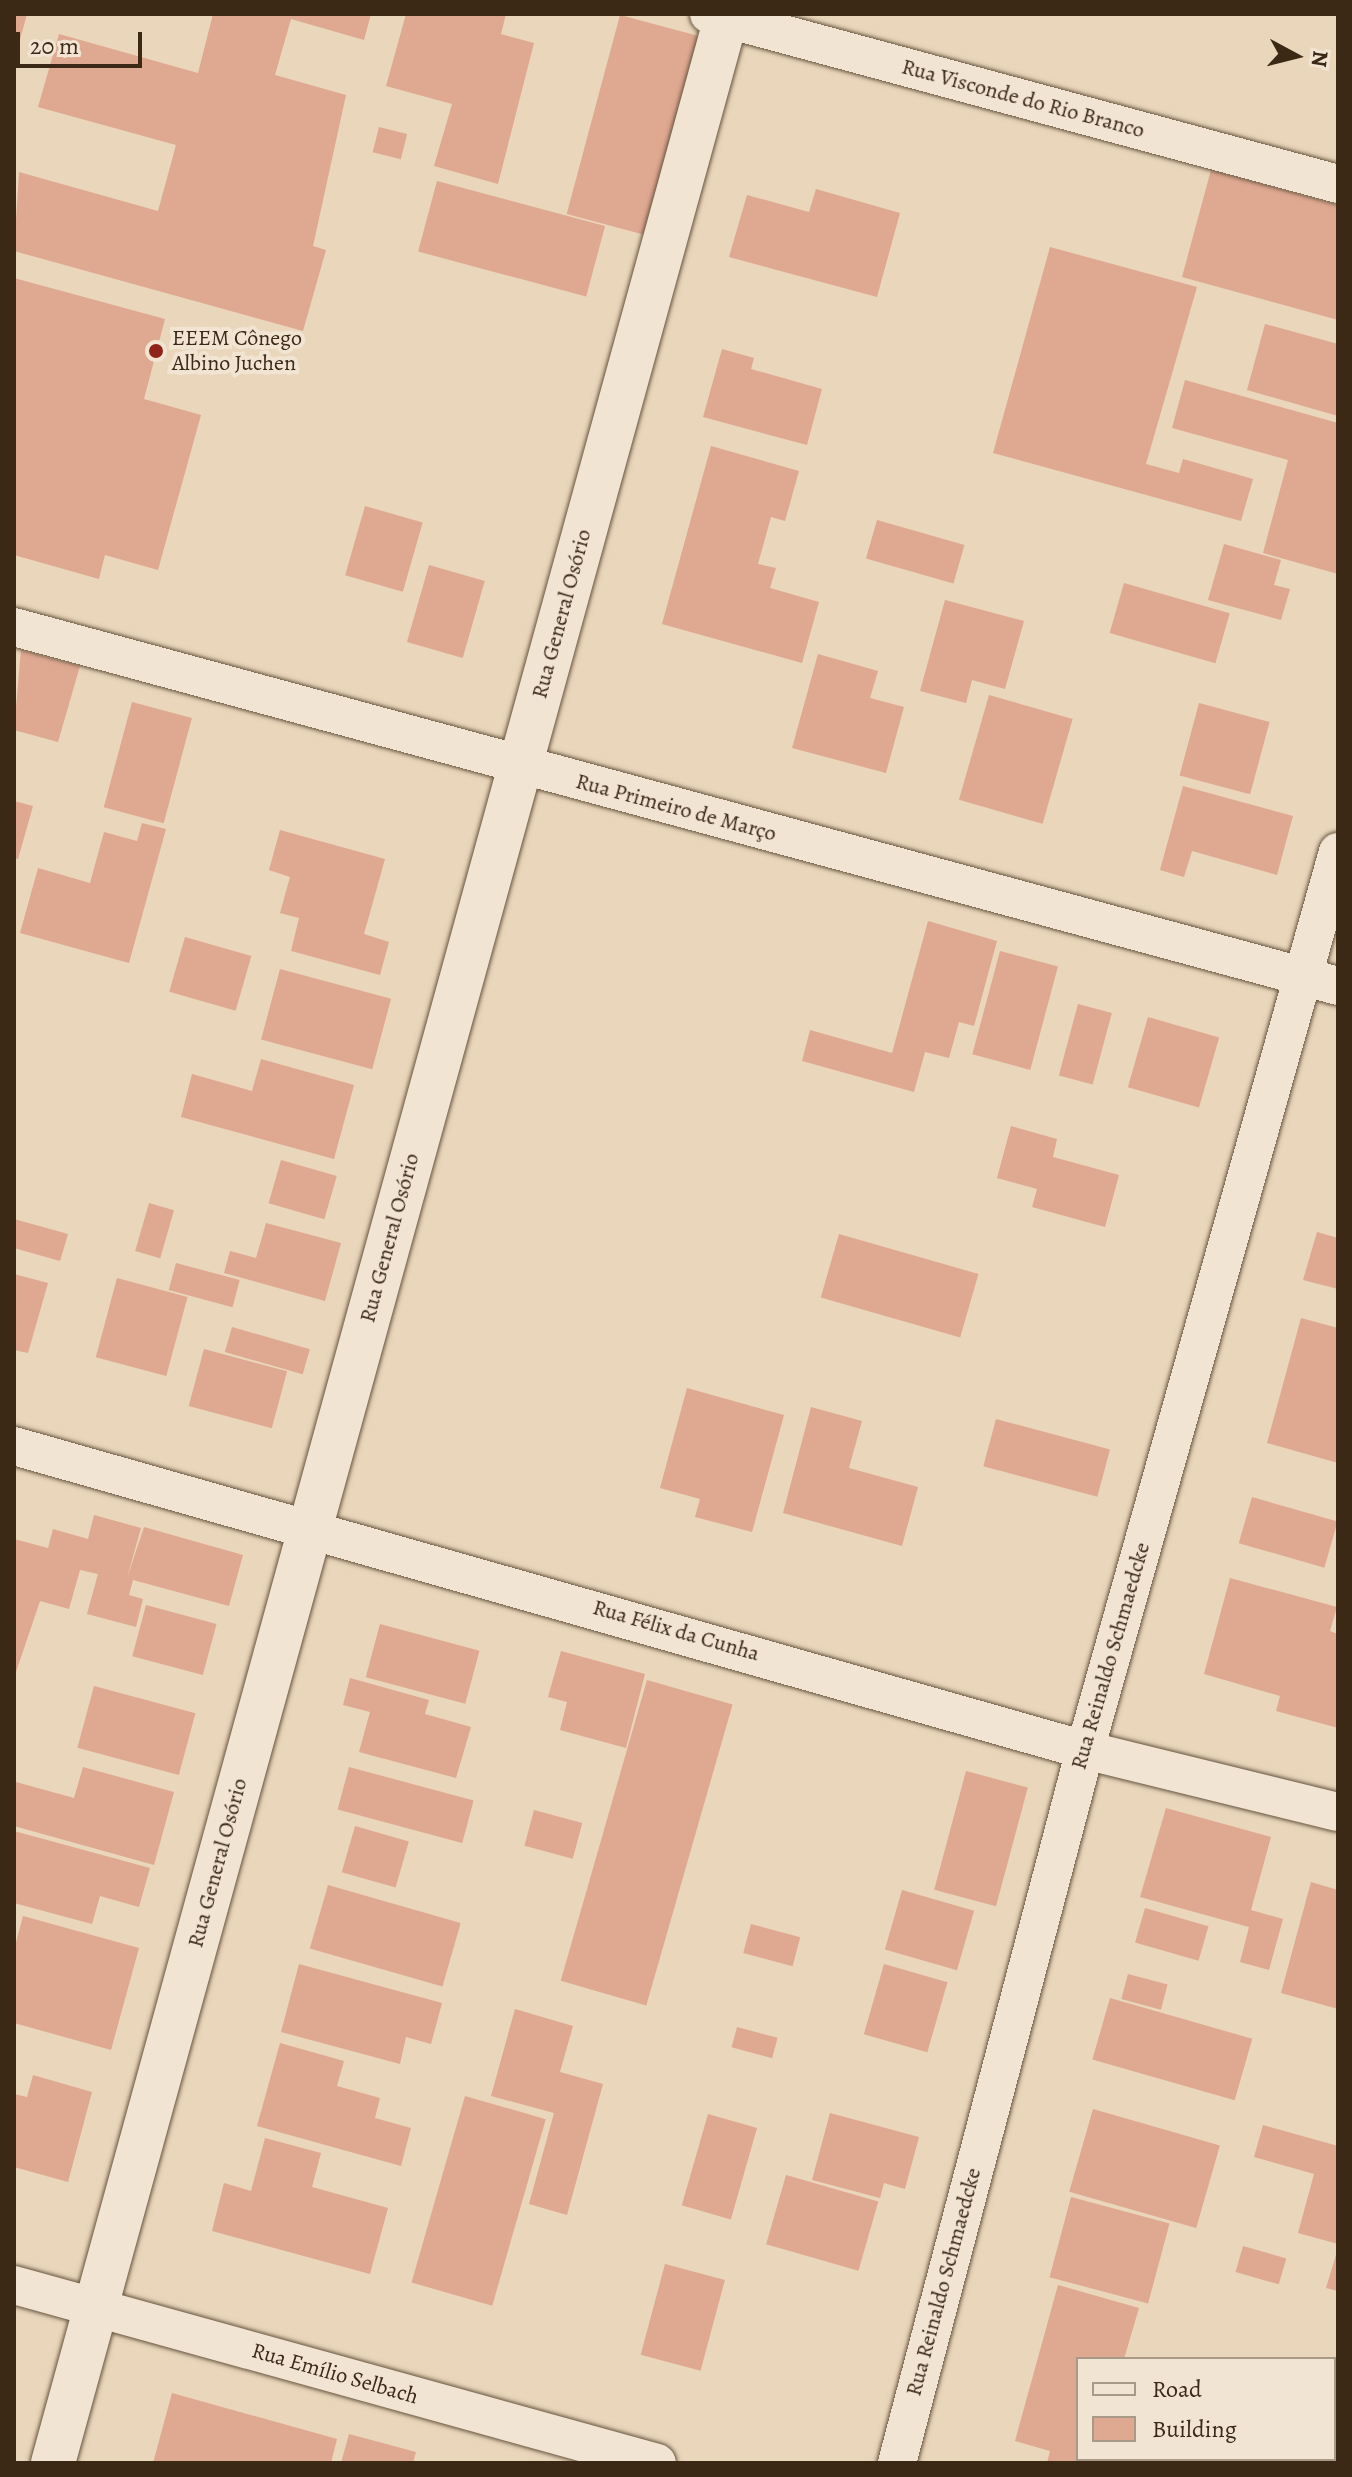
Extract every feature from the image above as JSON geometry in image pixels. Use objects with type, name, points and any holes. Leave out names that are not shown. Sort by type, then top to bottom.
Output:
[{"type":"street","name":"Rua Visconde do Rio Branco","points":[[721,16],[1338,184]]},
{"type":"street","name":"Rua General Osório","points":[[53,2463],[520,766],[721,16]]},
{"type":"street","name":"Rua Primeiro de Março","points":[[14,627],[1320,981]]},
{"type":"street","name":"Rua Reinaldo Schmaedcke","points":[[897,2463],[1085,1750],[1320,981],[1338,852]]},
{"type":"street","name":"Rua Félix da Cunha","points":[[14,1446],[311,1525],[1085,1750],[1338,1812]]},
{"type":"street","name":"Rua Emílio Selbach","points":[[14,2285],[657,2463]]},
{"type":"building","points":[[14,14],[27,14],[15,58],[14,58]]},
{"type":"building","points":[[213,14],[371,14],[364,40],[291,19],[275,75],[346,95],[313,246],[326,250],[303,331],[14,251],[19,172],[158,211],[176,145],[38,107],[59,34],[198,73]]},
{"type":"building","points":[[406,14],[506,14],[501,34],[534,43],[498,184],[434,166],[452,104],[386,86]]},
{"type":"building","points":[[620,15],[707,38],[654,237],[567,214]]},
{"type":"building","points":[[379,127],[407,134],[401,159],[373,152]]},
{"type":"building","points":[[1211,170],[1338,205],[1338,320],[1182,277]]},
{"type":"building","points":[[437,181],[605,226],[586,297],[418,252]]},
{"type":"building","points":[[816,189],[900,213],[877,297],[729,257],[747,195],[809,212]]},
{"type":"building","points":[[1050,247],[1197,287],[1146,464],[1179,473],[1183,459],[1253,479],[1241,521],[993,453]]},
{"type":"building","points":[[14,278],[165,319],[144,399],[201,415],[158,570],[105,555],[99,579],[14,555]]},
{"type":"building","points":[[1265,324],[1338,344],[1338,416],[1247,390]]},
{"type":"building","points":[[722,349],[754,358],[751,369],[822,389],[807,445],[703,417]]},
{"type":"building","points":[[1185,380],[1338,423],[1338,574],[1263,553],[1288,460],[1172,428]]},
{"type":"building","points":[[711,446],[799,471],[785,521],[771,517],[758,564],[776,568],[770,588],[819,602],[802,663],[662,624]]},
{"type":"building","points":[[365,506],[423,523],[403,592],[345,575]]},
{"type":"building","points":[[877,520],[964,545],[953,584],[866,558]]},
{"type":"building","points":[[1224,544],[1281,560],[1274,585],[1290,589],[1281,620],[1208,600]]},
{"type":"building","points":[[429,565],[485,581],[463,658],[407,642]]},
{"type":"building","points":[[1124,583],[1230,613],[1215,663],[1110,633]]},
{"type":"building","points":[[945,600],[1024,621],[1005,689],[972,680],[966,703],[920,691]]},
{"type":"building","points":[[21,650],[80,666],[58,742],[14,730]]},
{"type":"building","points":[[818,654],[878,671],[870,698],[904,707],[886,773],[792,748]]},
{"type":"building","points":[[989,695],[1073,719],[1043,824],[959,800]]},
{"type":"building","points":[[132,702],[192,718],[164,823],[104,807]]},
{"type":"building","points":[[1199,703],[1270,722],[1250,794],[1180,775]]},
{"type":"building","points":[[1183,786],[1293,816],[1277,875],[1192,851],[1184,877],[1160,870]]},
{"type":"building","points":[[14,801],[33,806],[18,859],[14,858]]},
{"type":"building","points":[[142,823],[166,829],[129,963],[20,933],[38,868],[90,883],[104,832],[137,841]]},
{"type":"building","points":[[280,830],[385,859],[364,934],[389,942],[380,975],[291,951],[299,918],[280,913],[290,877],[269,870]]},
{"type":"building","points":[[928,921],[997,941],[974,1026],[959,1022],[949,1058],[925,1052],[914,1092],[802,1061],[810,1030],[892,1053]]},
{"type":"building","points":[[185,937],[251,956],[236,1011],[169,992]]},
{"type":"building","points":[[1000,951],[1058,967],[1030,1070],[972,1054]]},
{"type":"building","points":[[280,969],[391,999],[372,1069],[261,1040]]},
{"type":"building","points":[[1078,1004],[1112,1013],[1093,1085],[1059,1075]]},
{"type":"building","points":[[1148,1017],[1219,1037],[1199,1108],[1128,1087]]},
{"type":"building","points":[[261,1059],[354,1085],[334,1159],[181,1117],[192,1074],[252,1091]]},
{"type":"building","points":[[1011,1126],[1057,1139],[1053,1157],[1119,1175],[1105,1227],[1032,1207],[1037,1189],[997,1178]]},
{"type":"building","points":[[281,1160],[337,1176],[324,1219],[269,1203]]},
{"type":"building","points":[[149,1203],[174,1210],[160,1258],[135,1251]]},
{"type":"building","points":[[14,1219],[68,1234],[60,1261],[14,1248]]},
{"type":"building","points":[[266,1223],[341,1243],[325,1301],[224,1273],[230,1251],[256,1258]]},
{"type":"building","points":[[1317,1232],[1338,1238],[1338,1289],[1303,1280]]},
{"type":"building","points":[[839,1234],[978,1274],[960,1337],[821,1297]]},
{"type":"building","points":[[176,1263],[240,1280],[233,1307],[169,1290]]},
{"type":"building","points":[[14,1274],[48,1283],[28,1353],[14,1350]]},
{"type":"building","points":[[117,1278],[188,1297],[166,1376],[96,1357]]},
{"type":"building","points":[[1301,1318],[1338,1328],[1338,1463],[1267,1443]]},
{"type":"building","points":[[232,1327],[310,1349],[303,1374],[225,1352]]},
{"type":"building","points":[[204,1349],[287,1371],[272,1428],[189,1406]]},
{"type":"building","points":[[687,1388],[784,1415],[752,1532],[695,1517],[700,1499],[660,1488]]},
{"type":"building","points":[[811,1407],[862,1421],[849,1468],[918,1487],[902,1546],[783,1513]]},
{"type":"building","points":[[996,1419],[1110,1450],[1097,1497],[983,1466]]},
{"type":"building","points":[[1252,1497],[1338,1522],[1324,1568],[1239,1543]]},
{"type":"building","points":[[94,1515],[141,1528],[127,1578],[144,1527],[243,1555],[229,1606],[133,1580],[129,1595],[143,1599],[136,1627],[87,1614],[98,1574],[80,1570],[69,1609],[40,1601],[14,1678],[14,1539],[48,1548],[53,1529],[88,1539]]},
{"type":"building","points":[[1230,1578],[1337,1607],[1330,1631],[1338,1634],[1338,1728],[1276,1711],[1280,1696],[1204,1674]]},
{"type":"building","points":[[146,1605],[217,1624],[203,1675],[132,1656]]},
{"type":"building","points":[[380,1624],[479,1651],[465,1704],[366,1677]]},
{"type":"building","points":[[561,1651],[645,1674],[626,1748],[560,1730],[567,1702],[548,1697]]},
{"type":"building","points":[[350,1678],[429,1700],[425,1714],[471,1727],[456,1778],[359,1752],[370,1712],[343,1705]]},
{"type":"building","points":[[647,1680],[733,1705],[646,2005],[561,1981]]},
{"type":"building","points":[[94,1686],[195,1713],[179,1775],[77,1748]]},
{"type":"building","points":[[83,1767],[174,1792],[154,1865],[14,1826],[16,1782],[74,1798]]},
{"type":"building","points":[[349,1767],[474,1800],[462,1843],[338,1810]]},
{"type":"building","points":[[966,1771],[1028,1788],[996,1906],[934,1890]]},
{"type":"building","points":[[1166,1808],[1271,1837],[1251,1910],[1283,1919],[1269,1970],[1240,1962],[1249,1927],[1140,1897]]},
{"type":"building","points":[[534,1810],[582,1823],[573,1859],[524,1846]]},
{"type":"building","points":[[355,1826],[409,1841],[396,1888],[342,1872]]},
{"type":"building","points":[[14,1831],[150,1868],[139,1907],[100,1896],[92,1924],[14,1903]]},
{"type":"building","points":[[1311,1882],[1338,1890],[1338,2009],[1281,1993]]},
{"type":"building","points":[[328,1885],[461,1923],[442,1986],[310,1948]]},
{"type":"building","points":[[902,1890],[974,1911],[957,1970],[885,1950]]},
{"type":"building","points":[[1145,1908],[1208,1926],[1199,1961],[1135,1943]]},
{"type":"building","points":[[23,1916],[139,1948],[111,2050],[14,2023],[14,1950]]},
{"type":"building","points":[[751,1924],[800,1937],[792,1966],[743,1953]]},
{"type":"building","points":[[299,1964],[442,2003],[431,2044],[406,2037],[400,2064],[281,2032]]},
{"type":"building","points":[[884,1964],[947,1982],[927,2052],[864,2034]]},
{"type":"building","points":[[1128,1974],[1168,1985],[1161,2010],[1121,1999]]},
{"type":"building","points":[[1110,1998],[1252,2039],[1235,2100],[1092,2060]]},
{"type":"building","points":[[515,2009],[573,2026],[560,2072],[603,2084],[567,2215],[529,2204],[554,2113],[491,2096]]},
{"type":"building","points":[[737,2027],[778,2038],[772,2058],[732,2047]]},
{"type":"building","points":[[280,2043],[344,2061],[337,2086],[380,2098],[375,2118],[411,2128],[401,2166],[257,2126]]},
{"type":"building","points":[[33,2075],[92,2092],[68,2182],[14,2167],[14,2094],[27,2097]]},
{"type":"building","points":[[465,2096],[546,2119],[492,2306],[412,2282]]},
{"type":"building","points":[[1093,2109],[1220,2145],[1196,2228],[1069,2192]]},
{"type":"building","points":[[830,2113],[919,2137],[905,2189],[884,2183],[880,2198],[812,2180]]},
{"type":"building","points":[[708,2114],[757,2128],[731,2219],[682,2205]]},
{"type":"building","points":[[1263,2125],[1338,2146],[1338,2244],[1298,2233],[1314,2174],[1254,2157]]},
{"type":"building","points":[[265,2138],[321,2153],[312,2187],[388,2208],[370,2274],[212,2231],[224,2183],[251,2191]]},
{"type":"building","points":[[786,2175],[878,2201],[858,2271],[766,2244]]},
{"type":"building","points":[[1071,2197],[1170,2223],[1148,2304],[1050,2277]]},
{"type":"building","points":[[1243,2246],[1286,2258],[1279,2284],[1236,2272]]},
{"type":"building","points":[[1338,2248],[1338,2291],[1326,2288]]},
{"type":"building","points":[[665,2264],[725,2280],[701,2371],[641,2355]]},
{"type":"building","points":[[1058,2285],[1139,2308],[1125,2357],[1076,2357],[1076,2461],[1237,2463],[1047,2463],[1050,2451],[1015,2441]]},
{"type":"building","points":[[172,2393],[337,2439],[331,2463],[153,2463]]},
{"type":"building","points":[[349,2434],[416,2452],[413,2463],[341,2463]]},
{"type":"building","points":[[1336,2438],[1338,2463],[1244,2463],[1336,2461]]},
{"type":"place","name":"EEEM Cônego Albino Juchen","points":[[156,351]]}]
